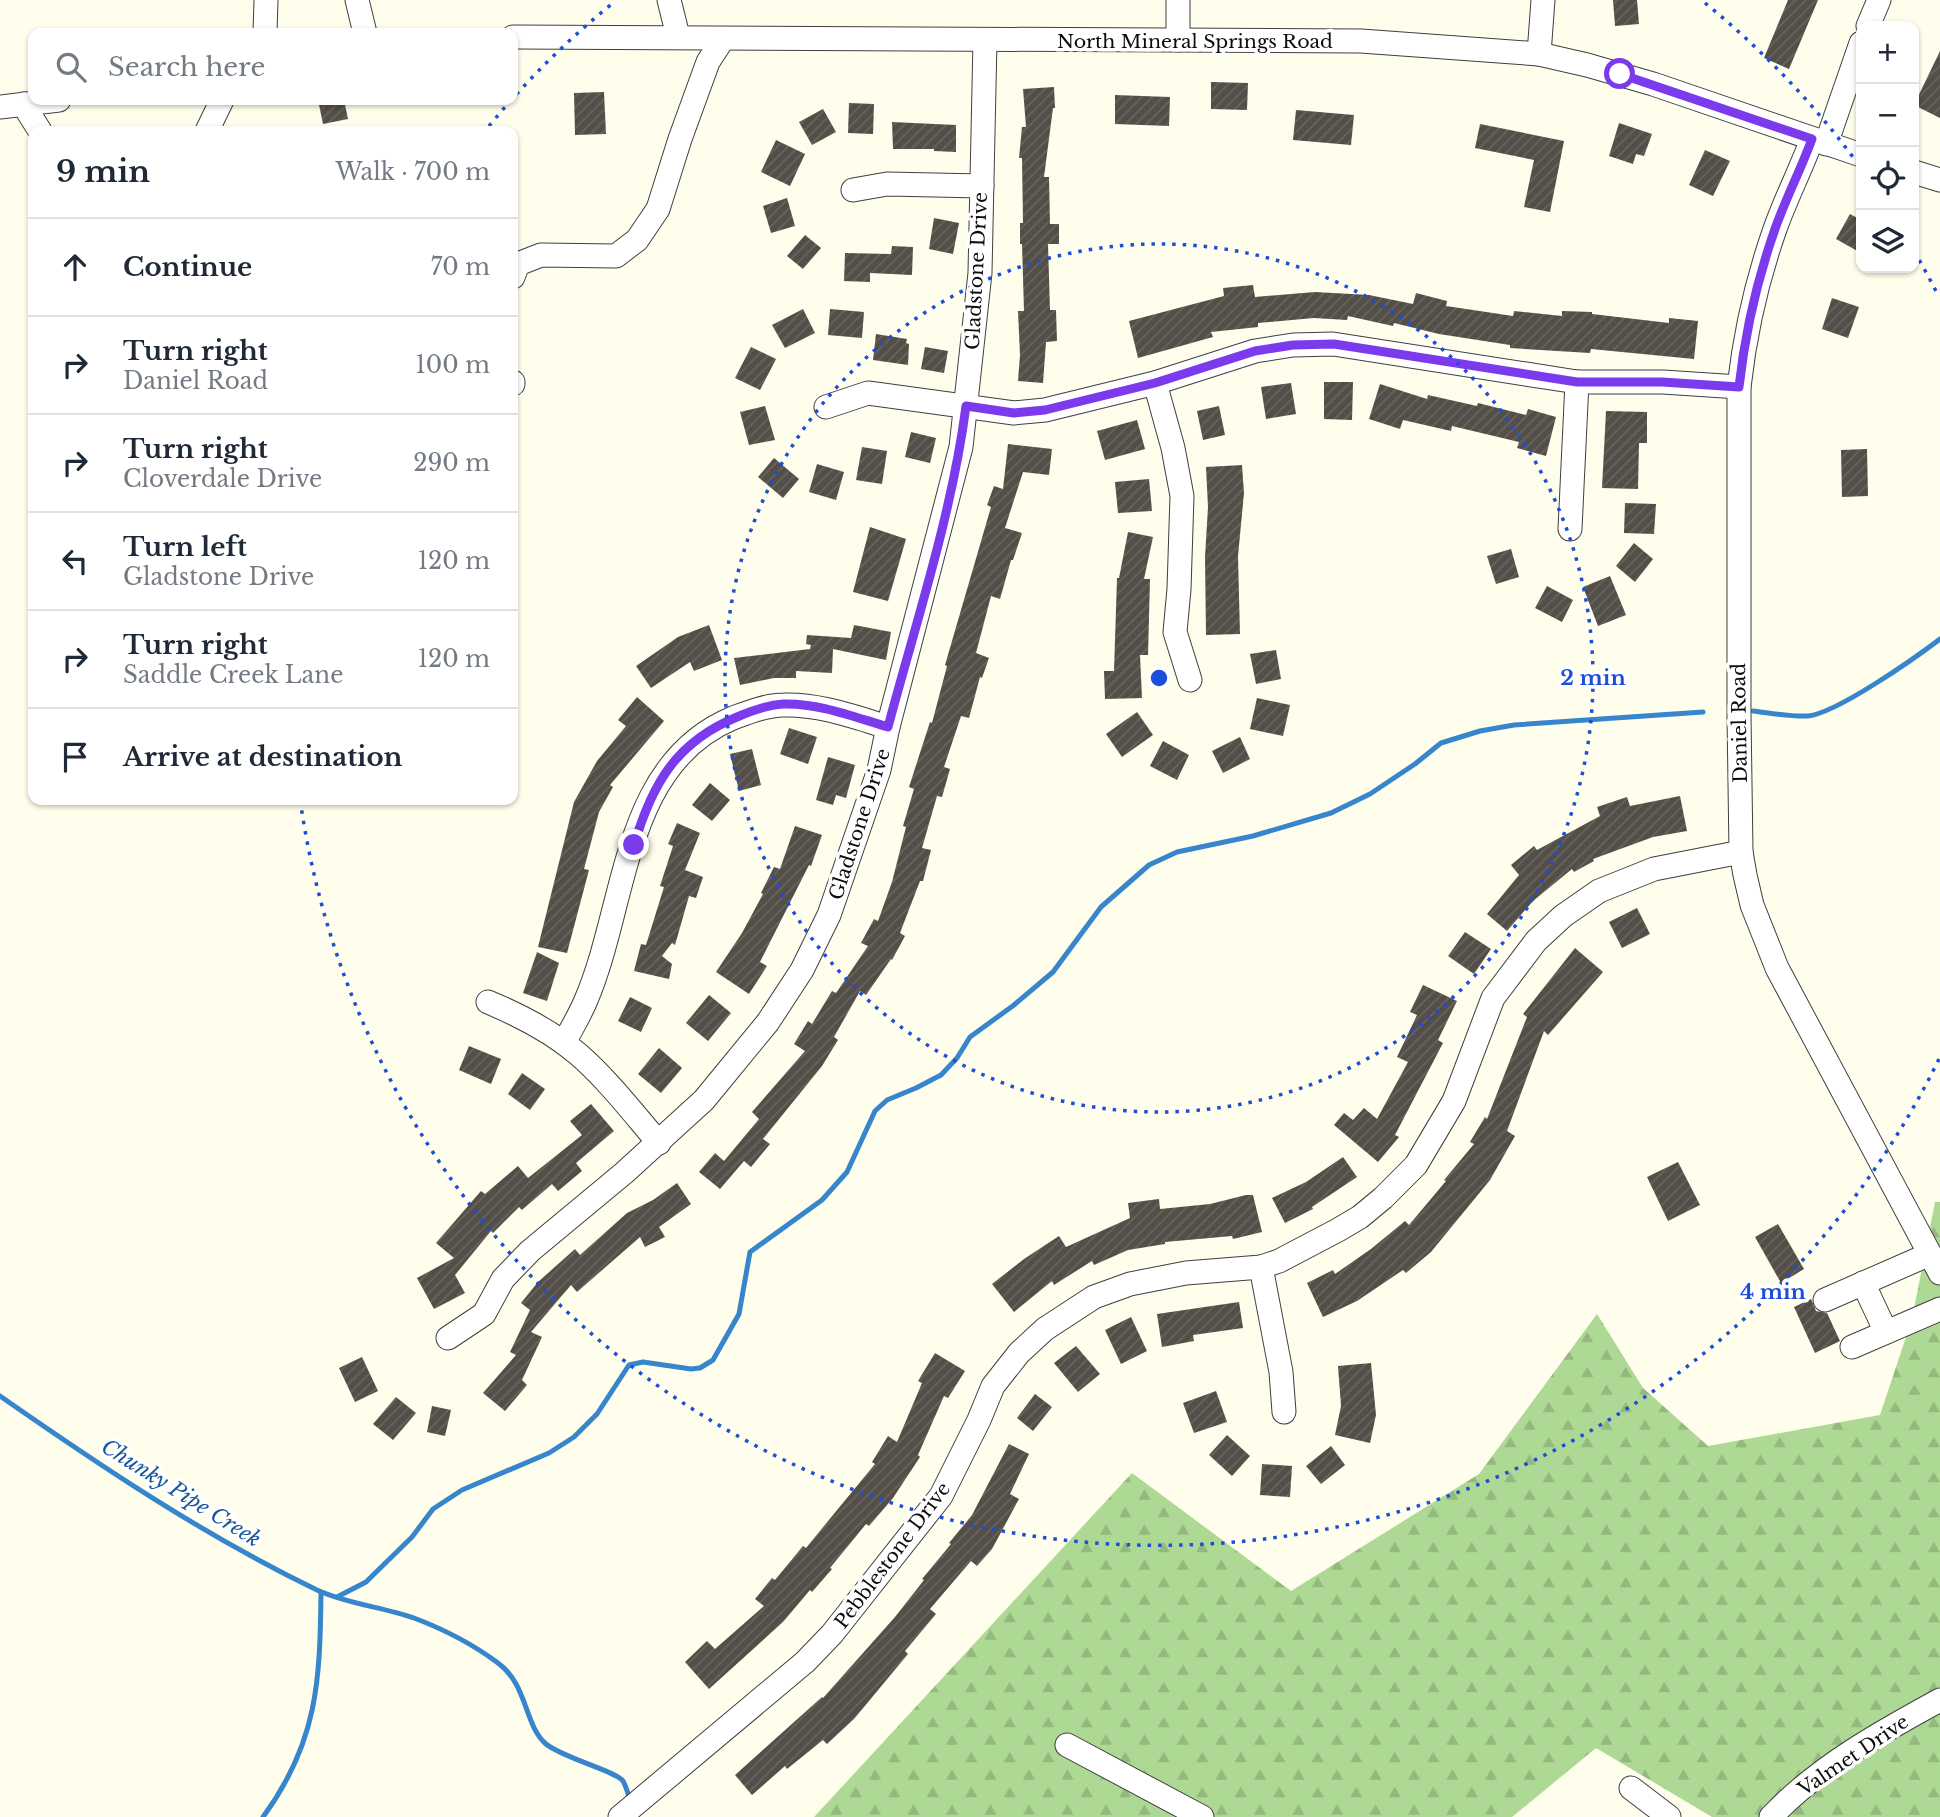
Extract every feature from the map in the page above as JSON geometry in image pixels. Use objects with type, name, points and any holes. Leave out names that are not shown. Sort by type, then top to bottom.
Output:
[{"type":"street","points":[[265,28],[266,0]]},
{"type":"street","points":[[357,0],[364,28]]},
{"type":"street","points":[[669,0],[678,36]]},
{"type":"street","points":[[1178,0],[1178,40]]},
{"type":"street","points":[[1539,54],[1543,0]]},
{"type":"street","points":[[1870,21],[1879,0]]},
{"type":"street","name":"North Mineral Springs Road","points":[[518,37],[1361,41],[1539,54],[1653,84],[1856,153]]},
{"type":"street","points":[[518,264],[541,255],[616,256],[636,240],[659,209],[680,139],[708,62],[723,39]]},
{"type":"street","name":"Gladstone Drive","points":[[448,1338],[484,1314],[503,1279],[530,1251],[659,1143],[704,1100],[768,1022],[802,970],[829,915],[879,770],[961,447],[980,273],[985,40]]},
{"type":"street","name":"Daniel Road","points":[[1856,55],[1819,141],[1775,229],[1743,349],[1739,387],[1738,715],[1741,852],[1752,905],[1777,968],[1935,1263]]},
{"type":"street","points":[[11,105],[34,126]]},
{"type":"street","points":[[209,126],[220,105]]},
{"type":"street","points":[[1919,174],[1940,180]]},
{"type":"street","points":[[853,190],[887,184],[982,186]]},
{"type":"street","points":[[826,407],[868,393],[1014,413],[1045,410],[1155,383],[1255,351],[1293,345],[1334,344],[1577,382],[1662,382],[1739,387]]},
{"type":"street","points":[[1570,529],[1577,382]]},
{"type":"street","points":[[1155,383],[1173,448],[1182,496],[1175,632],[1190,680]]},
{"type":"street","points":[[564,1043],[586,1000],[645,806],[670,767],[691,743],[719,724],[752,711],[782,704],[825,708],[888,727]]},
{"type":"street","name":"Pebblestone Drive","points":[[620,1817],[804,1662],[832,1634],[941,1496],[993,1386],[1019,1353],[1045,1329],[1094,1297],[1130,1284],[1186,1273],[1261,1267],[1279,1261],[1360,1217],[1416,1165],[1454,1101],[1493,998],[1536,941],[1563,916],[1599,891],[1654,869],[1741,852]]},
{"type":"street","points":[[488,1002],[520,1016],[564,1043],[600,1074],[659,1143]]},
{"type":"street","points":[[1825,1300],[1863,1283],[1935,1263]]},
{"type":"street","points":[[1261,1267],[1281,1372],[1284,1412]]},
{"type":"street","points":[[1863,1283],[1886,1332]]},
{"type":"street","points":[[1852,1347],[1940,1309]]},
{"type":"street","name":"Valmet Drive","points":[[1771,1817],[1797,1793],[1846,1756],[1940,1700]]},
{"type":"street","points":[[1068,1745],[1202,1817]]},
{"type":"street","points":[[1631,1788],[1669,1817]]},
{"type":"green space","points":[[1935,1202],[1940,1202],[1940,1817],[1712,1817],[1596,1748],[1512,1817],[814,1817],[1132,1473],[1291,1591],[1479,1474],[1597,1314],[1643,1388],[1708,1446],[1880,1415],[1912,1319]]},
{"type":"building","points":[[1613,0],[1637,0],[1639,24],[1615,26]]},
{"type":"building","points":[[1788,0],[1818,0],[1789,69],[1764,58]]},
{"type":"building","points":[[1940,51],[1940,118],[1919,108],[1919,95]]},
{"type":"building","points":[[1211,82],[1248,83],[1247,110],[1211,109]]},
{"type":"building","points":[[1054,87],[1055,108],[1044,177],[1049,177],[1050,224],[1059,224],[1059,244],[1048,244],[1050,310],[1056,310],[1057,341],[1046,342],[1043,383],[1018,381],[1018,311],[1024,311],[1020,244],[1020,223],[1023,223],[1022,158],[1019,158],[1022,127],[1026,127],[1023,89]]},
{"type":"building","points":[[604,92],[606,134],[575,135],[574,93]]},
{"type":"building","points":[[1115,95],[1170,97],[1169,126],[1115,124]]},
{"type":"building","points":[[849,103],[874,104],[873,134],[848,133]]},
{"type":"building","points":[[319,105],[345,105],[348,119],[323,124]]},
{"type":"building","points":[[823,109],[836,132],[812,145],[799,122]]},
{"type":"building","points":[[1296,110],[1354,115],[1351,145],[1293,140]]},
{"type":"building","points":[[892,122],[956,125],[956,152],[893,149]]},
{"type":"building","points":[[1619,123],[1652,134],[1644,156],[1636,154],[1633,164],[1609,156]]},
{"type":"building","points":[[1480,124],[1564,141],[1550,212],[1524,207],[1534,160],[1475,148]]},
{"type":"building","points":[[776,140],[805,154],[790,186],[761,172]]},
{"type":"building","points":[[1705,150],[1730,161],[1713,196],[1689,185]]},
{"type":"building","points":[[787,198],[795,226],[771,233],[763,206]]},
{"type":"building","points":[[1850,214],[1856,217],[1856,250],[1836,239]]},
{"type":"building","points":[[934,218],[959,223],[953,254],[929,249]]},
{"type":"building","points":[[805,235],[821,248],[803,269],[787,256]]},
{"type":"building","points":[[892,246],[913,247],[912,275],[870,273],[870,282],[844,281],[845,253],[891,254]]},
{"type":"building","points":[[1253,285],[1255,297],[1315,292],[1369,295],[1413,304],[1416,293],[1447,301],[1446,306],[1513,316],[1514,311],[1562,316],[1562,311],[1592,312],[1669,323],[1669,318],[1698,321],[1694,359],[1591,349],[1590,353],[1510,348],[1510,345],[1348,316],[1347,320],[1314,318],[1258,323],[1258,327],[1211,332],[1213,337],[1138,358],[1129,321],[1224,296],[1223,288]]},
{"type":"building","points":[[1832,298],[1859,307],[1848,338],[1822,329]]},
{"type":"building","points":[[803,309],[815,333],[785,348],[772,325]]},
{"type":"building","points":[[830,309],[864,312],[862,338],[828,335]]},
{"type":"building","points":[[876,334],[907,339],[908,365],[873,360]]},
{"type":"building","points":[[751,347],[776,359],[760,390],[735,378]]},
{"type":"building","points":[[925,347],[948,351],[944,373],[921,369]]},
{"type":"building","points":[[1324,382],[1353,382],[1352,420],[1324,419]]},
{"type":"building","points":[[1291,383],[1296,414],[1266,419],[1261,387]]},
{"type":"building","points":[[1380,384],[1427,399],[1428,395],[1477,406],[1478,403],[1526,415],[1528,409],[1556,417],[1546,456],[1517,448],[1519,442],[1452,426],[1451,431],[1403,420],[1400,429],[1369,419]]},
{"type":"building","points":[[765,406],[775,440],[749,445],[740,412]]},
{"type":"building","points":[[1219,406],[1225,435],[1203,440],[1197,411]]},
{"type":"building","points":[[1606,411],[1647,412],[1647,443],[1639,443],[1638,489],[1602,488]]},
{"type":"building","points":[[1137,420],[1145,449],[1105,460],[1097,431]]},
{"type":"building","points":[[911,432],[936,438],[930,463],[905,457]]},
{"type":"building","points":[[1008,444],[1052,449],[1049,475],[1023,472],[1005,528],[1022,533],[1000,599],[991,596],[976,653],[989,658],[982,678],[980,677],[969,718],[961,716],[944,767],[950,769],[942,797],[937,796],[922,848],[931,850],[923,881],[920,881],[900,933],[905,936],[892,960],[866,995],[860,991],[834,1037],[838,1040],[822,1066],[763,1139],[770,1144],[751,1167],[744,1161],[720,1189],[699,1172],[715,1153],[724,1161],[759,1119],[752,1112],[805,1051],[794,1044],[808,1021],[812,1024],[832,991],[836,993],[868,946],[861,943],[874,919],[878,921],[892,882],[906,827],[903,826],[914,789],[909,787],[930,722],[932,723],[947,666],[945,665],[991,507],[987,505],[994,486],[1003,489]]},
{"type":"building","points":[[862,447],[887,451],[882,484],[856,480]]},
{"type":"building","points":[[1867,449],[1868,496],[1842,497],[1841,450]]},
{"type":"building","points":[[774,458],[799,479],[783,498],[758,477]]},
{"type":"building","points":[[817,464],[844,472],[836,500],[809,492]]},
{"type":"building","points":[[1242,465],[1244,493],[1238,556],[1240,634],[1206,635],[1206,467]]},
{"type":"building","points":[[1149,479],[1152,511],[1118,513],[1115,482]]},
{"type":"building","points":[[1625,503],[1656,504],[1654,534],[1624,533]]},
{"type":"building","points":[[870,527],[906,539],[888,601],[853,592]]},
{"type":"building","points":[[1128,532],[1153,537],[1144,579],[1150,579],[1148,655],[1140,655],[1142,698],[1105,699],[1104,671],[1114,671],[1117,578]]},
{"type":"building","points":[[1634,543],[1653,559],[1635,582],[1616,566]]},
{"type":"building","points":[[1511,549],[1519,577],[1496,584],[1487,556]]},
{"type":"building","points":[[1610,576],[1626,615],[1598,626],[1583,587]]},
{"type":"building","points":[[1547,586],[1573,600],[1562,622],[1535,608]]},
{"type":"building","points":[[709,625],[722,660],[694,671],[690,662],[651,688],[636,666],[678,637]]},
{"type":"building","points":[[854,625],[891,632],[886,660],[833,649],[832,673],[796,671],[796,678],[774,678],[740,685],[734,658],[810,649],[811,645],[806,644],[807,635],[851,638]]},
{"type":"building","points":[[1276,650],[1281,679],[1256,684],[1250,654]]},
{"type":"building","points":[[637,697],[664,721],[610,785],[613,787],[599,812],[584,869],[589,870],[567,953],[538,947],[574,802],[597,761],[626,726],[618,720]]},
{"type":"building","points":[[1257,698],[1290,705],[1283,736],[1250,729]]},
{"type":"building","points":[[1137,712],[1153,735],[1122,757],[1106,734]]},
{"type":"building","points":[[789,728],[817,737],[808,764],[780,754]]},
{"type":"building","points":[[1240,737],[1250,759],[1223,773],[1212,751]]},
{"type":"building","points":[[1163,741],[1189,755],[1177,780],[1150,766]]},
{"type":"building","points":[[752,749],[761,785],[739,791],[730,754]]},
{"type":"building","points":[[828,757],[855,765],[846,798],[836,795],[833,805],[816,800]]},
{"type":"building","points":[[710,783],[730,800],[712,821],[692,805]]},
{"type":"building","points":[[1680,796],[1687,831],[1653,837],[1593,859],[1594,861],[1574,872],[1572,869],[1533,901],[1507,931],[1487,914],[1519,875],[1511,865],[1534,846],[1537,850],[1600,816],[1597,807],[1627,797],[1630,806]]},
{"type":"building","points":[[677,823],[700,833],[685,870],[703,877],[696,898],[689,896],[675,945],[672,943],[662,956],[672,964],[669,979],[634,971],[641,944],[646,945],[664,887],[660,886],[673,846],[668,844]]},
{"type":"building","points":[[795,826],[822,835],[811,866],[809,865],[760,962],[767,966],[749,994],[716,972],[742,933],[774,867],[780,869]]},
{"type":"building","points":[[1637,908],[1650,934],[1622,948],[1609,922]]},
{"type":"building","points":[[1465,932],[1491,949],[1474,974],[1448,956]]},
{"type":"building","points":[[1575,948],[1603,972],[1548,1035],[1544,1031],[1507,1131],[1515,1136],[1490,1180],[1431,1252],[1406,1273],[1403,1270],[1357,1301],[1323,1317],[1307,1283],[1333,1270],[1335,1274],[1405,1221],[1409,1225],[1446,1181],[1444,1180],[1474,1144],[1470,1142],[1485,1117],[1487,1119],[1527,1017],[1523,1014]]},
{"type":"building","points":[[537,952],[559,963],[547,1001],[523,993]]},
{"type":"building","points":[[1423,985],[1457,1001],[1438,1040],[1443,1043],[1395,1135],[1399,1137],[1378,1162],[1334,1125],[1344,1113],[1353,1120],[1364,1108],[1377,1119],[1408,1062],[1397,1057],[1417,1015],[1410,1012]]},
{"type":"building","points":[[709,995],[731,1013],[708,1041],[686,1023]]},
{"type":"building","points":[[630,997],[652,1008],[641,1032],[618,1021]]},
{"type":"building","points":[[469,1046],[501,1059],[491,1084],[459,1070]]},
{"type":"building","points":[[659,1048],[682,1068],[661,1093],[638,1074]]},
{"type":"building","points":[[522,1073],[545,1089],[530,1110],[508,1094]]},
{"type":"building","points":[[591,1104],[614,1131],[576,1163],[582,1171],[558,1191],[552,1184],[522,1210],[519,1207],[493,1233],[491,1231],[455,1275],[465,1293],[434,1309],[417,1278],[454,1258],[436,1243],[481,1191],[485,1194],[518,1166],[528,1178],[582,1135],[570,1121]]},
{"type":"building","points":[[1343,1157],[1357,1177],[1312,1207],[1313,1209],[1285,1223],[1272,1198],[1306,1182]]},
{"type":"building","points":[[1678,1162],[1700,1205],[1668,1221],[1647,1177]]},
{"type":"building","points":[[677,1183],[691,1204],[659,1227],[665,1237],[645,1247],[640,1237],[577,1292],[571,1285],[531,1332],[542,1337],[522,1380],[527,1385],[505,1411],[483,1393],[516,1355],[510,1352],[530,1310],[521,1303],[538,1282],[575,1249],[580,1255],[627,1213],[653,1200]]},
{"type":"building","points":[[1253,1195],[1262,1232],[1233,1239],[1232,1236],[1165,1242],[1128,1250],[1094,1265],[1092,1261],[1054,1285],[1052,1281],[1014,1312],[992,1284],[1059,1236],[1066,1247],[1130,1218],[1128,1203],[1159,1199],[1160,1209],[1210,1204]]},
{"type":"building","points":[[1778,1224],[1804,1269],[1781,1283],[1755,1237]]},
{"type":"building","points":[[1811,1299],[1816,1311],[1827,1313],[1840,1341],[1815,1353],[1794,1307]]},
{"type":"building","points":[[1239,1302],[1243,1328],[1193,1335],[1194,1341],[1162,1347],[1157,1314]]},
{"type":"building","points":[[1131,1317],[1147,1351],[1121,1364],[1105,1330]]},
{"type":"building","points":[[1076,1346],[1100,1374],[1078,1392],[1054,1363]]},
{"type":"building","points":[[935,1353],[965,1371],[948,1398],[944,1396],[918,1455],[920,1457],[893,1498],[869,1526],[866,1524],[812,1592],[810,1590],[783,1622],[709,1689],[685,1662],[707,1641],[715,1649],[764,1606],[755,1599],[772,1578],[775,1580],[803,1546],[806,1548],[875,1464],[872,1462],[888,1436],[897,1442],[922,1383],[918,1381]]},
{"type":"building","points":[[362,1357],[378,1391],[355,1402],[339,1368]]},
{"type":"building","points":[[1371,1363],[1376,1415],[1370,1443],[1335,1435],[1341,1406],[1338,1366]]},
{"type":"building","points":[[1216,1391],[1227,1422],[1194,1433],[1183,1403]]},
{"type":"building","points":[[1035,1394],[1052,1407],[1033,1431],[1017,1418]]},
{"type":"building","points":[[396,1397],[416,1413],[393,1440],[373,1424]]},
{"type":"building","points":[[432,1406],[451,1410],[445,1436],[427,1432]]},
{"type":"building","points":[[1227,1435],[1250,1456],[1232,1476],[1209,1455]]},
{"type":"building","points":[[1009,1444],[1029,1454],[1010,1494],[1019,1499],[992,1549],[977,1566],[971,1561],[930,1609],[936,1614],[905,1651],[908,1654],[854,1719],[827,1744],[823,1740],[787,1769],[785,1766],[752,1795],[735,1775],[823,1698],[895,1617],[972,1515]]},
{"type":"building","points":[[1331,1446],[1345,1465],[1321,1484],[1306,1466]]},
{"type":"building","points":[[1262,1464],[1292,1466],[1290,1497],[1260,1495]]},
{"type":"waterway","points":[[1753,711],[1801,716],[1821,713],[1876,684],[1940,639]]},
{"type":"waterway","points":[[337,1597],[366,1582],[412,1537],[433,1509],[462,1490],[549,1453],[574,1437],[597,1414],[629,1365],[643,1362],[691,1369],[700,1368],[713,1360],[739,1314],[750,1252],[822,1200],[847,1172],[875,1111],[887,1100],[941,1075],[957,1058],[970,1037],[1053,972],[1101,907],[1149,865],[1177,852],[1253,836],[1331,813],[1370,794],[1441,743],[1480,731],[1514,725],[1703,712]]},
{"type":"waterway","name":"Chunky Pipe Creek","points":[[0,1396],[194,1524],[275,1569],[329,1595],[414,1618],[479,1650],[508,1672],[521,1693],[533,1726],[546,1744],[618,1777],[623,1781],[630,1800]]},
{"type":"waterway","points":[[263,1817],[295,1763],[312,1709],[317,1682],[321,1592]]},
{"type":"route","points":[[634,845],[645,806],[670,767],[691,743],[719,724],[752,711],[782,704],[825,708],[888,727],[944,518],[961,447],[966,406],[1014,413],[1045,410],[1155,383],[1255,351],[1293,345],[1334,344],[1577,382],[1662,382],[1739,387],[1743,349],[1775,229],[1812,139],[1620,74]]}]
